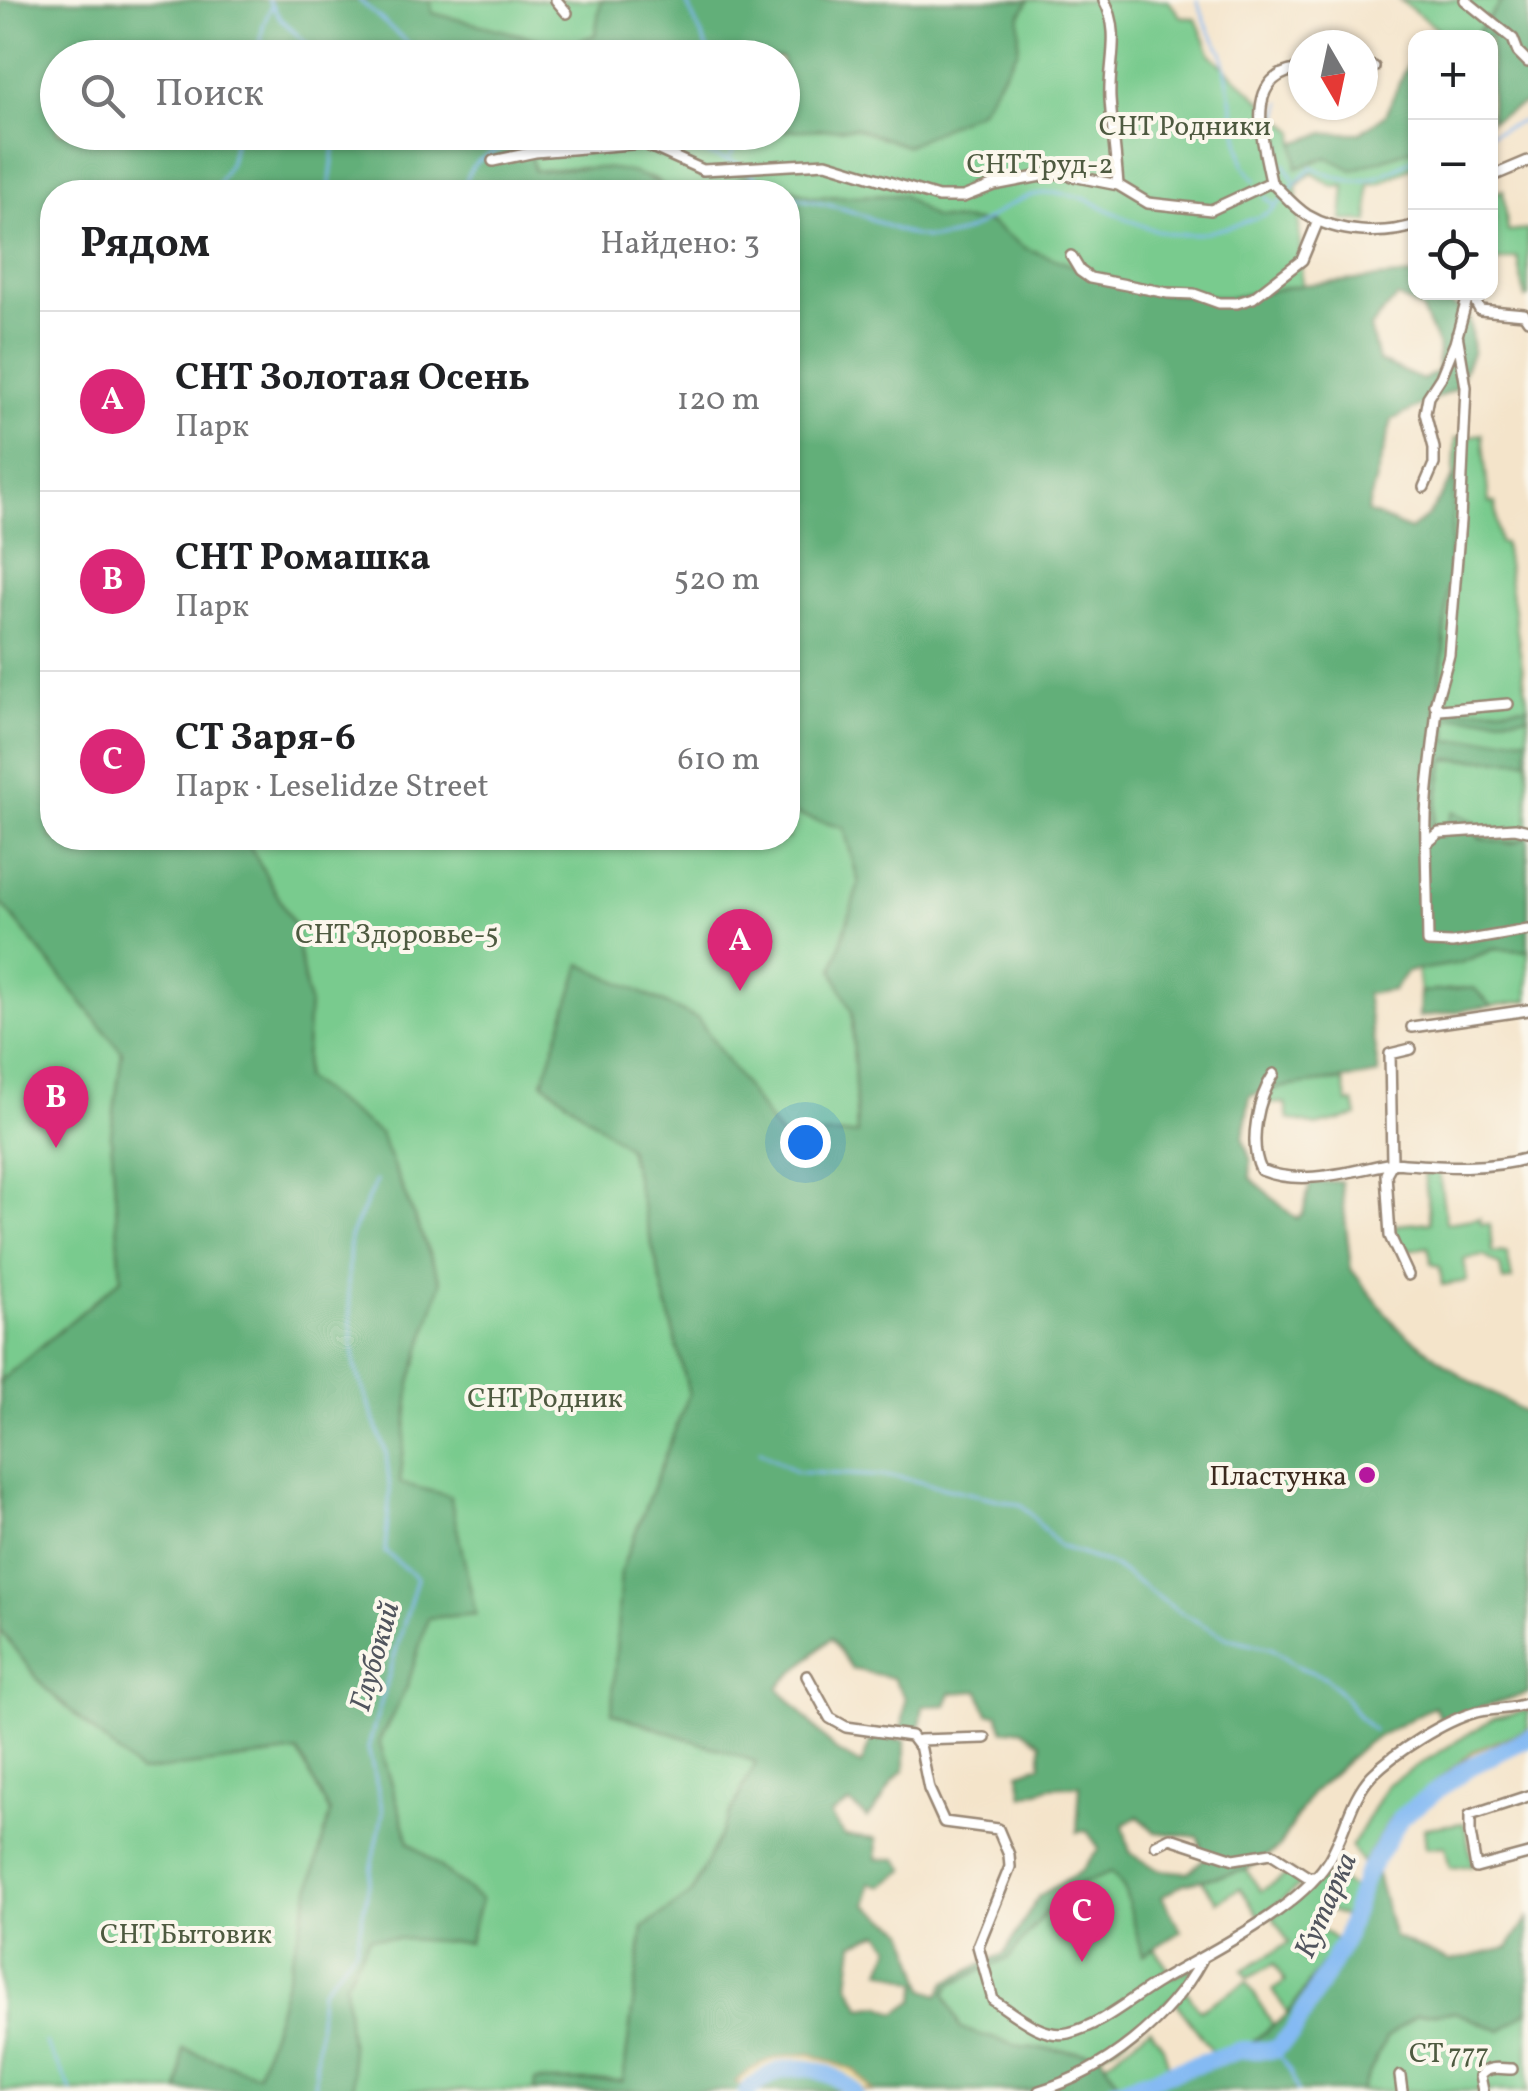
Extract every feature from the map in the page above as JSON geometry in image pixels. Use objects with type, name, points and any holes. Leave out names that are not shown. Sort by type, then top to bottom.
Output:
[{"type":"street","points":[[556,0],[567,13]]},
{"type":"street","points":[[1104,0],[1116,30],[1110,98],[1118,185]]},
{"type":"street","points":[[1465,0],[1513,38],[1528,62]]},
{"type":"street","points":[[1288,70],[1274,77],[1265,89],[1261,110],[1271,182],[1318,221],[1372,232],[1408,228]]},
{"type":"street","points":[[493,161],[559,150]]},
{"type":"street","points":[[658,150],[703,170],[826,162],[938,197],[963,197],[994,185],[1057,173],[1118,185],[1148,203],[1210,210],[1271,182]]},
{"type":"street","points":[[1498,174],[1528,162]]},
{"type":"street","points":[[1071,256],[1090,278],[1237,303],[1254,298],[1302,260],[1318,221]]},
{"type":"street","points":[[1424,487],[1434,464],[1425,413],[1428,397],[1441,377],[1467,300]]},
{"type":"street","points":[[1474,300],[1480,310],[1524,314],[1528,320]]},
{"type":"street","points":[[1457,334],[1466,387],[1460,520],[1449,655],[1435,701],[1430,782],[1424,804],[1428,942],[1452,943],[1528,930]]},
{"type":"street","points":[[1437,708],[1508,704]]},
{"type":"street","points":[[1426,844],[1439,834],[1528,830]]},
{"type":"street","points":[[1412,1026],[1528,1010]]},
{"type":"street","points":[[1408,1275],[1390,1236],[1386,1174],[1392,1163],[1390,1054],[1411,1049]]},
{"type":"street","points":[[1274,1074],[1261,1096],[1257,1144],[1262,1170],[1278,1177],[1302,1179],[1392,1163],[1450,1167],[1528,1158]]},
{"type":"street","points":[[807,1676],[830,1718],[846,1727],[911,1736],[944,1822],[998,1829],[1010,1867],[978,1946],[993,2000],[1042,2031],[1065,2034],[1103,2018],[1271,1914],[1327,1864],[1371,1776],[1446,1724],[1475,1712],[1528,1703]]},
{"type":"street","points":[[918,1746],[925,1737],[985,1738]]},
{"type":"street","points":[[1528,1796],[1470,1814],[1470,1833],[1476,1868],[1528,1854]]},
{"type":"street","points":[[1156,1845],[1170,1838],[1234,1859],[1271,1853],[1314,1877]]},
{"type":"street","points":[[1039,2091],[1085,2072],[1124,2047],[1188,1986],[1202,1960]]},
{"type":"street","points":[[1482,2091],[1483,2072],[1490,2068],[1512,2069]]},
{"type":"street","points":[[1400,2076],[1402,2091]]},
{"type":"green space","points":[[0,0],[430,0],[432,13],[541,40],[40,40],[40,150],[530,150],[534,171],[606,168],[652,180],[40,180],[40,850],[252,850],[293,923],[309,1004],[304,1078],[380,1134],[441,1283],[411,1382],[400,1483],[450,1496],[476,1614],[428,1618],[407,1687],[379,1741],[409,1842],[481,1900],[468,1943],[370,1937],[345,1983],[354,2091],[179,2091],[183,2049],[257,2074],[277,2015],[330,1813],[298,1752],[139,1772],[44,1687],[0,1630],[0,1381],[121,1279],[111,1135],[122,1052],[0,901]]},
{"type":"green space","points":[[430,0],[601,0],[595,36],[583,40],[541,40],[432,13]]},
{"type":"green space","points":[[601,0],[1029,0],[1020,16],[1018,50],[980,110],[906,146],[855,128],[800,130],[800,40],[581,40],[595,35]]},
{"type":"green space","name":"СНТ Труд-2","points":[[1029,0],[1168,0],[1180,16],[1196,19],[1211,55],[1295,131],[1297,168],[1327,157],[1358,167],[1408,150],[1408,169],[1380,183],[1369,184],[1369,222],[1342,220],[1345,186],[1334,187],[1312,173],[1297,185],[1302,285],[1228,298],[1140,291],[1025,248],[990,223],[933,218],[902,195],[812,197],[800,192],[800,180],[743,175],[737,180],[657,180],[578,167],[534,171],[530,150],[800,150],[800,130],[855,128],[906,146],[1018,50],[1020,16]]},
{"type":"green space","points":[[1400,0],[1503,0],[1479,30],[1439,30]]},
{"type":"green space","points":[[1503,0],[1528,0],[1528,63],[1522,73],[1528,76],[1528,102],[1498,117],[1498,30],[1479,30]]},
{"type":"green space","points":[[1408,63],[1408,150],[1353,170],[1327,157],[1297,168],[1295,143],[1325,133],[1360,133],[1385,115]]},
{"type":"green space","points":[[742,175],[763,178],[768,180],[736,180]]},
{"type":"green space","points":[[1503,190],[1508,232],[1528,230],[1525,298],[1518,258],[1498,262],[1498,192]]},
{"type":"green space","points":[[800,192],[812,197],[902,195],[933,218],[990,223],[1025,248],[1140,291],[1228,298],[1302,285],[1408,275],[1408,300],[1443,300],[1469,315],[1473,351],[1457,388],[1392,420],[1367,512],[1410,530],[1429,515],[1455,475],[1436,711],[1528,706],[1528,716],[1448,718],[1447,741],[1528,737],[1528,760],[1445,759],[1432,828],[1447,825],[1453,812],[1474,821],[1479,838],[1511,844],[1523,839],[1528,826],[1528,951],[1494,949],[1460,963],[1407,972],[1393,990],[1366,994],[1379,1074],[1250,1096],[1243,1139],[1251,1161],[1250,1178],[1296,1219],[1303,1214],[1310,1183],[1341,1181],[1351,1269],[1396,1326],[1460,1375],[1528,1414],[1528,1693],[1441,1720],[1434,1706],[1365,1744],[1310,1795],[1278,1848],[1246,1870],[1183,1884],[1162,1897],[1181,1931],[1143,1955],[1124,1888],[1111,1872],[1063,1891],[1009,1958],[951,1984],[945,1993],[961,2029],[1022,2047],[1100,2054],[1120,2084],[1247,2046],[1288,2014],[1343,1933],[1354,1929],[1370,1875],[1376,1871],[1394,1937],[1450,1961],[1508,1948],[1528,1918],[1528,2010],[1501,2031],[1455,2012],[1416,2015],[1386,2038],[1361,2091],[534,2091],[535,2081],[623,2081],[643,1928],[691,1894],[756,1762],[612,1713],[621,1570],[689,1394],[628,1148],[543,1082],[581,964],[698,1019],[780,1136],[857,1134],[852,1012],[833,970],[859,883],[844,828],[800,815]],"holes":[[[1397,297],[1421,309],[1438,346],[1437,371],[1423,380],[1378,361],[1370,327]],[[831,1638],[852,1669],[893,1678],[905,1698],[902,1731],[920,1727],[923,1706],[946,1705],[951,1693],[979,1691],[988,1714],[998,1714],[1004,1731],[1022,1729],[1041,1743],[1041,1765],[1019,1772],[1023,1796],[1050,1787],[1080,1785],[1077,1832],[1087,1831],[1099,1848],[1081,1871],[1039,1896],[1005,1953],[946,1982],[939,1995],[925,1990],[906,1931],[867,1905],[870,1883],[882,1886],[906,1870],[897,1859],[877,1859],[876,1839],[845,1836],[830,1815],[850,1803],[867,1818],[905,1770],[905,1740],[872,1737],[861,1765],[835,1750],[778,1687]],[[1138,1816],[1155,1832],[1198,1837],[1204,1859],[1188,1872],[1159,1870],[1130,1853],[1123,1825]],[[880,1933],[891,1947],[882,1970],[919,1983],[915,2000],[896,2013],[881,2005],[862,2008],[849,1983],[854,1943]]]},
{"type":"green space","points":[[1482,434],[1489,503],[1495,503],[1499,543],[1504,543],[1528,706],[1436,712],[1444,649],[1456,438]]},
{"type":"green space","points":[[1528,716],[1528,737],[1447,742],[1448,718]]},
{"type":"green space","points":[[1445,759],[1528,760],[1528,826],[1523,839],[1499,842],[1455,829],[1432,829]]},
{"type":"green space","name":"СНТ Родник","points":[[800,815],[844,828],[859,884],[833,970],[852,1011],[857,1135],[780,1136],[698,1019],[628,1148],[689,1394],[621,1570],[757,1761],[691,1894],[643,1928],[623,2081],[536,2081],[534,2091],[354,2091],[344,1986],[291,2091],[392,1470],[419,1599],[372,1746],[350,1972],[370,1936],[469,1942],[481,1900],[409,1842],[379,1741],[407,1687],[428,1618],[475,1614],[400,1483],[411,1382],[441,1282],[380,1134],[304,1079],[309,1004],[293,923],[252,850],[800,850]]},
{"type":"green space","points":[[0,901],[122,1052],[111,1135],[121,1279],[0,1381]]},
{"type":"green space","points":[[1494,949],[1528,951],[1528,1001],[1491,1006],[1474,988],[1420,992],[1417,970],[1460,963]]},
{"type":"green space","points":[[1474,988],[1491,1006],[1419,1017],[1420,992]]},
{"type":"green space","points":[[1343,1081],[1348,1103],[1354,1102],[1357,1116],[1316,1126],[1288,1119],[1285,1103],[1264,1104],[1268,1090],[1285,1084]]},
{"type":"green space","points":[[1424,1172],[1439,1172],[1446,1223],[1480,1218],[1481,1224],[1490,1224],[1492,1252],[1507,1253],[1512,1279],[1503,1281],[1500,1266],[1484,1256],[1464,1259],[1467,1281],[1442,1285],[1440,1267],[1432,1264],[1428,1247],[1402,1251],[1397,1244],[1395,1225],[1430,1222]]},
{"type":"green space","name":"СНТ Бытовик","points":[[0,1630],[44,1687],[139,1771],[298,1752],[330,1813],[277,2015],[257,2074],[184,2049],[179,2091],[0,2091]]},
{"type":"green space","points":[[1528,1710],[1528,1729],[1474,1751],[1392,1817],[1363,1863],[1351,1847],[1387,1785],[1494,1718]]},
{"type":"green space","points":[[1464,1823],[1473,1865],[1450,1868],[1445,1846],[1426,1848],[1424,1828]]},
{"type":"green space","points":[[1246,1870],[1261,1891],[1291,1872],[1304,1882],[1260,1917],[1240,1888],[1217,1902],[1202,1880]]},
{"type":"green space","points":[[1324,1871],[1354,1889],[1347,1918],[1327,1909],[1315,1925],[1337,1941],[1288,2014],[1273,1990],[1285,1982],[1274,1964],[1248,1978],[1243,1970],[1289,1943],[1273,1917]]},
{"type":"green space","points":[[1112,1872],[1124,1888],[1143,1955],[1155,1948],[1173,1977],[1194,1966],[1186,1984],[1119,2044],[1100,2054],[1022,2047],[961,2029],[945,1993],[951,1984],[1009,1958],[1063,1891]]},
{"type":"green space","points":[[1247,1982],[1273,2025],[1247,2046],[1215,2054],[1175,2002],[1186,1991],[1200,2010]]},
{"type":"green space","name":"СТ 777","points":[[1528,2010],[1528,2091],[1361,2091],[1386,2038],[1416,2015],[1455,2012],[1501,2031]]},
{"type":"green space","points":[[1150,2028],[1163,2046],[1169,2067],[1119,2084],[1106,2063]]},
{"type":"sand","points":[[1528,1729],[1528,1742],[1471,1770],[1404,1821],[1370,1875],[1354,1929],[1343,1933],[1363,1863],[1391,1817],[1474,1751]]},
{"type":"sand","points":[[811,2054],[856,2071],[873,2091],[854,2091],[828,2074],[800,2068],[773,2074],[747,2091],[735,2082],[770,2060]]},
{"type":"waterway","points":[[268,0],[303,40]]},
{"type":"waterway","points":[[359,0],[405,40]]},
{"type":"waterway","points":[[685,0],[704,40]]},
{"type":"waterway","points":[[1197,0],[1222,51],[1244,166],[1255,180]]},
{"type":"waterway","points":[[261,40],[271,6]]},
{"type":"waterway","points":[[1279,157],[1281,145],[1275,132],[1282,103]]},
{"type":"waterway","points":[[1498,131],[1528,119]]},
{"type":"waterway","points":[[220,180],[232,150]]},
{"type":"waterway","points":[[330,180],[334,150]]},
{"type":"waterway","points":[[466,180],[478,161],[499,150]]},
{"type":"waterway","points":[[694,150],[739,164]]},
{"type":"waterway","points":[[730,157],[734,150]]},
{"type":"waterway","points":[[1287,192],[1312,167],[1354,181],[1376,177],[1408,162]]},
{"type":"waterway","points":[[1285,164],[1293,180]]},
{"type":"waterway","points":[[749,172],[759,180]]},
{"type":"waterway","points":[[800,199],[847,210],[909,234],[934,238],[964,232],[1015,202],[1046,193],[1079,197],[1148,228],[1176,234],[1204,233],[1252,219],[1269,212],[1283,198]]},
{"type":"waterway","points":[[1265,197],[1275,206]]},
{"type":"waterway","name":"Глубокий","points":[[314,2091],[321,1991],[356,1948],[383,1812],[368,1748],[417,1578],[385,1552],[390,1492],[386,1452],[355,1367],[348,1285],[350,1237],[376,1181]]},
{"type":"waterway","points":[[760,1451],[796,1472],[898,1477],[1022,1505],[1059,1546],[1114,1566],[1178,1611],[1227,1638],[1271,1648],[1301,1668],[1325,1677],[1373,1730]]},
{"type":"waterway","name":"Кутарка","points":[[1113,2091],[1241,2050],[1275,2050],[1292,2033],[1344,1941],[1365,1876],[1401,1817],[1469,1767],[1528,1738]]},
{"type":"waterway","points":[[45,2043],[72,2091]]},
{"type":"waterway","points":[[1275,2050],[1298,2091]]},
{"type":"waterway","name":"Кутарка","points":[[747,2091],[773,2074],[800,2068],[828,2074],[854,2091]]},
{"type":"place","name":"СНТ Золотая Осень","points":[[740,991]]},
{"type":"place","name":"СНТ Ромашка","points":[[56,1148]]},
{"type":"place","name":"Пластунка","points":[[1367,1475]]},
{"type":"place","name":"СТ Заря-6","points":[[1082,1962]]},
{"type":"park label","name":"СНТ Родники","points":[[1185,125]]},
{"type":"park label","name":"СНТ Здоровье-5","points":[[397,933]]}]
